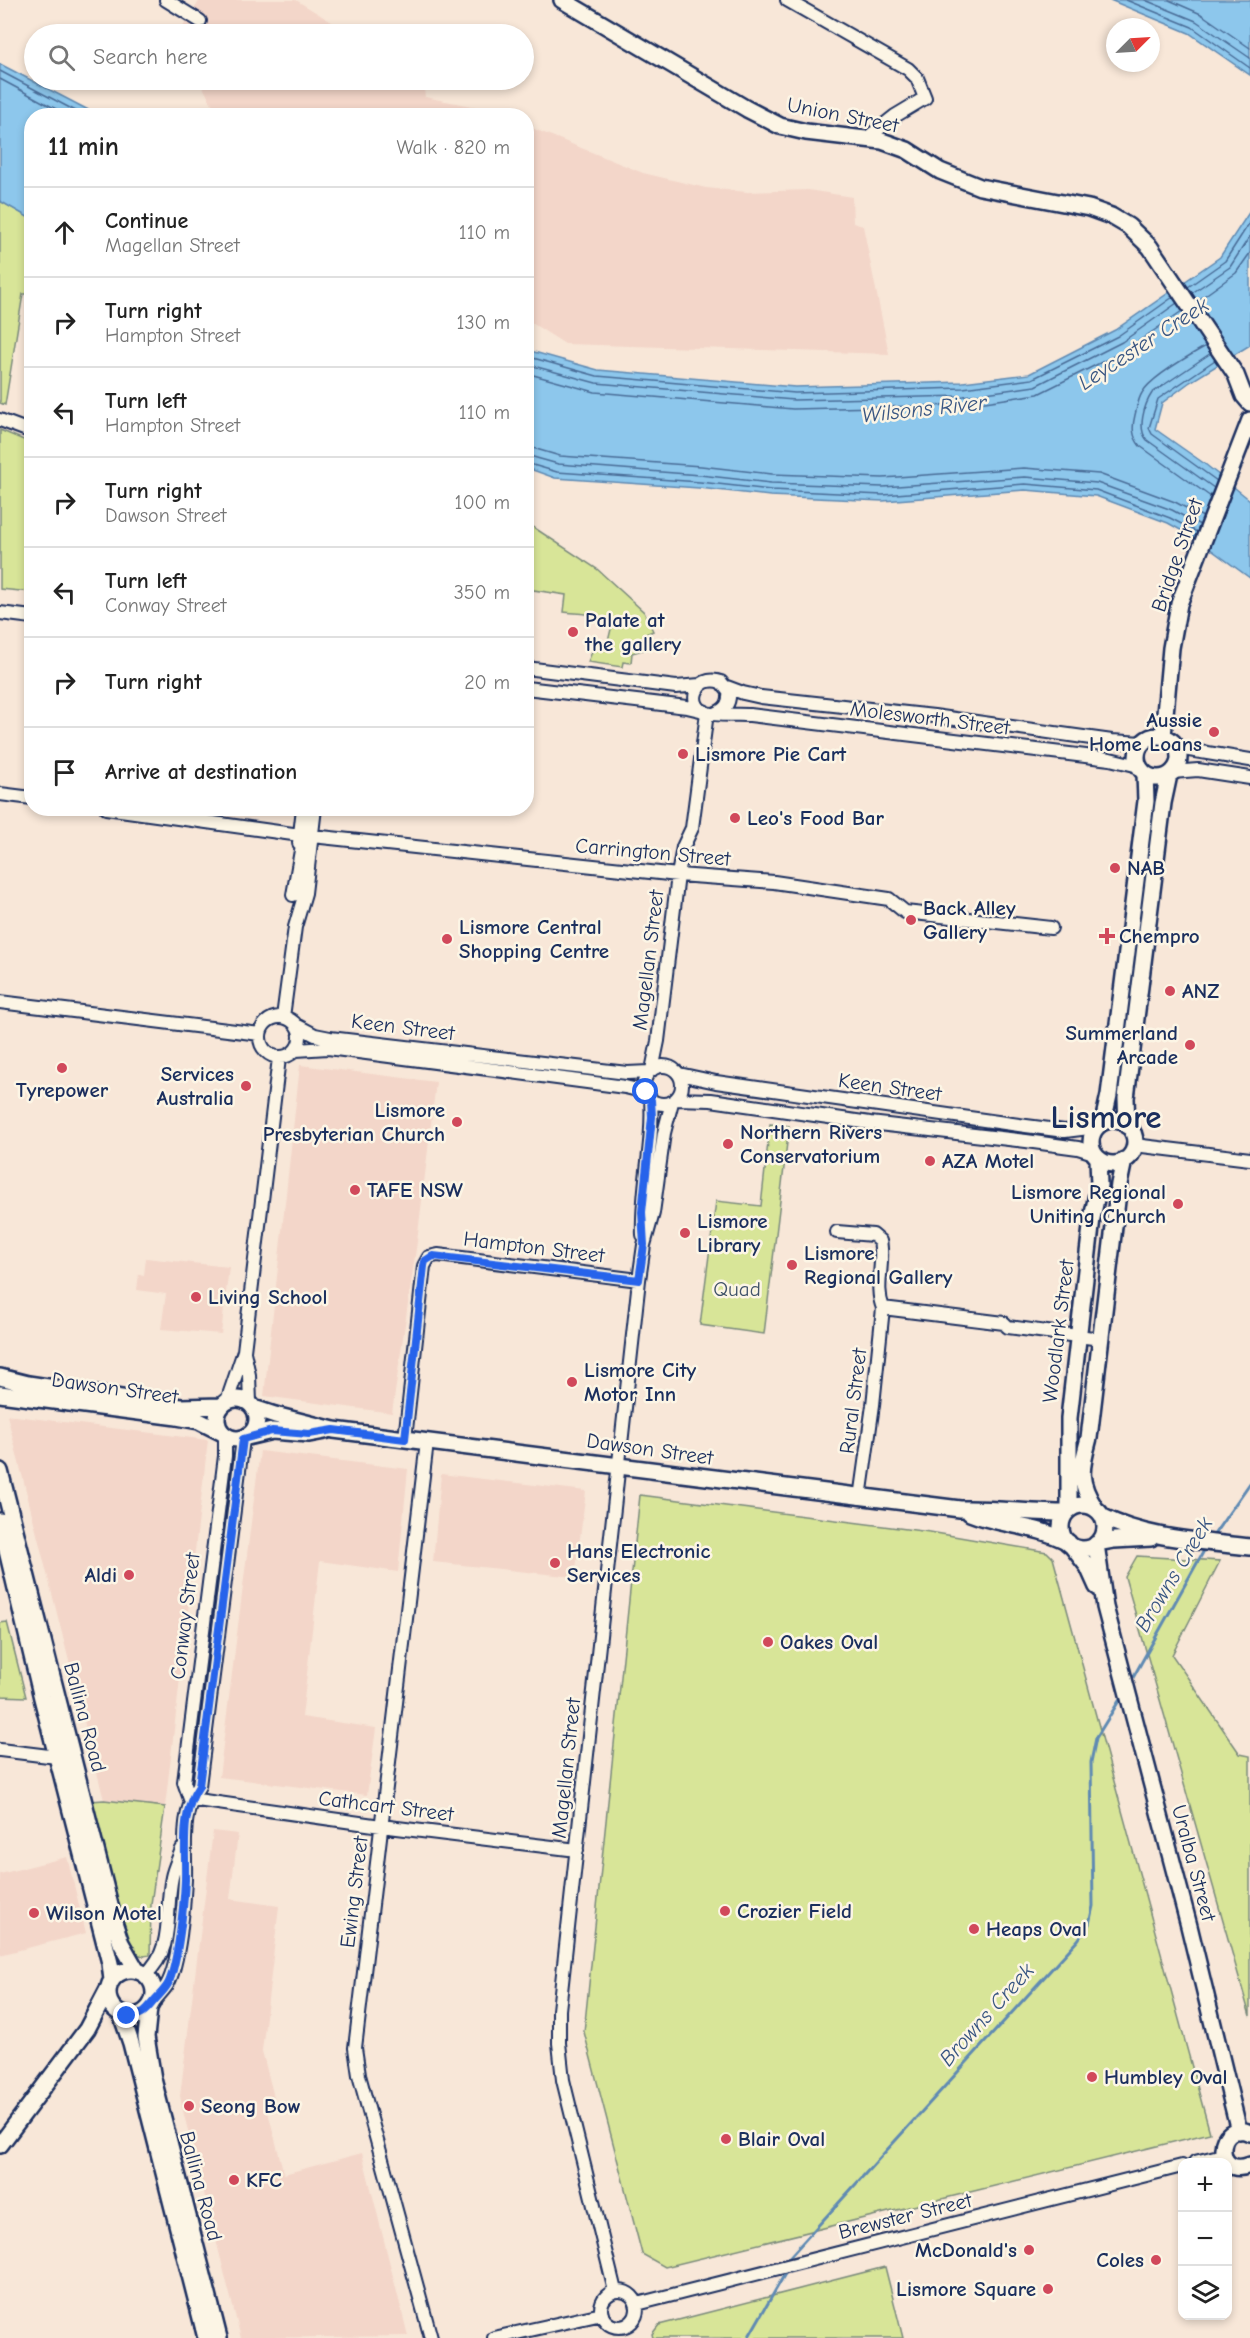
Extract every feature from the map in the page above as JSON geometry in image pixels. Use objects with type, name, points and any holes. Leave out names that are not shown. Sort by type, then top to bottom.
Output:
[{"type":"main road","name":"Union Street","points":[[562,0],[780,126],[896,145],[940,171],[980,187],[1089,208],[1111,216],[1128,226],[1150,247],[1246,389]]},
{"type":"main road","name":"Bridge Street","points":[[1163,736],[1175,625],[1185,584],[1248,423],[1246,389]]},
{"type":"main road","points":[[1100,1125],[1116,1120],[1132,1131],[1134,1145],[1129,1156],[1124,1160],[1111,1163],[1096,1155],[1091,1140],[1100,1125],[1109,1095],[1146,801],[1142,770],[1137,754],[1142,743],[1150,737],[1163,736],[1172,741],[1177,748],[1178,761],[1171,773],[1163,803],[1126,1098],[1127,1126]]},
{"type":"main road","points":[[1142,770],[1159,778],[1171,773]]},
{"type":"main road","name":"Woodlark Street","points":[[1068,1512],[1069,1418],[1092,1218],[1099,1185],[1096,1155]]},
{"type":"main road","name":"Woodlark Street","points":[[1099,1513],[1084,1487],[1081,1467],[1089,1438],[1124,1160]]},
{"type":"main road","name":"Dawson Street","points":[[0,1377],[28,1384],[181,1407],[224,1403]]},
{"type":"main road","name":"Dawson Street","points":[[0,1394],[200,1421],[223,1434]]},
{"type":"main road","points":[[239,1399],[252,1406],[257,1414],[256,1427],[245,1438],[235,1440],[223,1434],[216,1419],[224,1403],[239,1399]]},
{"type":"main road","name":"Dawson Street","points":[[252,1406],[275,1415],[334,1430],[618,1467],[960,1509],[982,1508],[1045,1514],[1068,1512]]},
{"type":"main road","name":"Dawson Street","points":[[245,1438],[272,1431],[309,1434],[334,1430]]},
{"type":"main road","name":"Ballina Road","points":[[0,1471],[116,1925],[125,1950],[141,1973]]},
{"type":"main road","points":[[1169,1536],[1114,1540],[1086,1549],[1069,1543],[1064,1537],[1062,1525],[1068,1512],[1079,1506],[1128,1527],[1169,1536],[1243,1546]]},
{"type":"main road","name":"Dawson Street","points":[[960,1509],[982,1518],[1038,1529],[1069,1543]]},
{"type":"main road","points":[[1097,1544],[1104,1533],[1099,1513]]},
{"type":"main road","name":"Ballina Road","points":[[0,1521],[110,1963],[110,1984]]},
{"type":"main road","name":"Uralba Street","points":[[1069,1543],[1088,1568],[1105,1607]]},
{"type":"main road","name":"Uralba Street","points":[[1097,1544],[1105,1607],[1245,2132]]},
{"type":"main road","points":[[0,2145],[87,2029],[110,1984],[126,1971],[141,1973],[153,1985],[154,1992],[150,2006],[138,2016],[120,2013],[87,2029]]},
{"type":"main road","points":[[110,1984],[109,2000],[120,2013]]},
{"type":"main road","name":"Ballina Road","points":[[150,2006],[146,2037],[153,2079],[219,2338]]},
{"type":"main road","name":"Ballina Road","points":[[120,2013],[131,2043],[206,2338]]},
{"type":"main road","points":[[1245,2132],[1229,2135],[1223,2144],[1223,2155],[1230,2165],[1249,2168]]},
{"type":"street","points":[[166,0],[200,21]]},
{"type":"street","points":[[787,0],[908,69],[917,78],[925,98],[895,116],[866,139]]},
{"type":"street","points":[[0,420],[24,429]]},
{"type":"street","points":[[0,613],[24,616]]},
{"type":"street","points":[[534,669],[676,687],[700,685],[716,680],[727,687],[729,692],[728,703],[721,711],[709,713],[696,700],[700,685]]},
{"type":"street","name":"Molesworth Street","points":[[727,687],[762,697],[934,716],[1112,741],[1142,743]]},
{"type":"street","name":"Molesworth Street","points":[[534,689],[687,707],[709,713],[743,714],[1099,758],[1142,770]]},
{"type":"street","name":"Magellan Street","points":[[651,1071],[658,1041],[678,875],[683,847],[692,828],[709,713]]},
{"type":"street","points":[[1177,748],[1250,760]]},
{"type":"street","points":[[1171,773],[1197,770],[1250,778]]},
{"type":"street","points":[[0,794],[24,797]]},
{"type":"street","name":"Carrington Street","points":[[165,816],[306,835],[678,875],[774,882],[889,899],[905,912],[1051,928]]},
{"type":"street","points":[[283,1017],[295,927],[305,893],[306,835],[304,816]]},
{"type":"street","points":[[295,927],[293,895],[312,816]]},
{"type":"street","points":[[0,1002],[260,1034]]},
{"type":"street","points":[[283,1017],[297,1026],[301,1038],[291,1055],[279,1058],[267,1053],[260,1034],[271,1019],[283,1017]]},
{"type":"street","name":"Keen Street","points":[[297,1026],[315,1035],[330,1038],[627,1073],[651,1071]]},
{"type":"street","name":"Keen Street","points":[[296,1050],[328,1048],[625,1087],[648,1096]]},
{"type":"street","points":[[224,1403],[244,1351],[279,1058]]},
{"type":"street","points":[[663,1066],[679,1074],[682,1084],[674,1100],[659,1104],[648,1096],[644,1083],[651,1071],[663,1066]]},
{"type":"street","name":"Keen Street","points":[[679,1074],[716,1082],[1065,1131],[1100,1125]]},
{"type":"street","name":"Magellan Street","points":[[644,1245],[642,1212],[651,1125],[648,1096]]},
{"type":"street","name":"Magellan Street","points":[[615,2291],[563,2079],[559,2043],[559,2010],[639,1280],[644,1245],[653,1214],[663,1133],[674,1100]]},
{"type":"street","name":"Keen Street","points":[[674,1100],[711,1100],[870,1123],[1026,1141],[1078,1148],[1096,1155]]},
{"type":"street","points":[[1134,1145],[1250,1159]]},
{"type":"street","name":"Rural Street","points":[[837,1232],[873,1235],[880,1241],[882,1251],[881,1302],[873,1405],[860,1498]]},
{"type":"street","name":"Hampton Street","points":[[405,1439],[424,1266],[429,1257],[438,1255],[639,1280]]},
{"type":"street","points":[[881,1302],[1004,1323],[1008,1327],[1101,1339]]},
{"type":"street","points":[[244,1351],[252,1406]]},
{"type":"street","name":"Conway Street","points":[[190,1799],[184,1782],[225,1456],[223,1434]]},
{"type":"street","name":"Conway Street","points":[[150,2006],[167,1986],[176,1961],[185,1881],[184,1843],[190,1799],[199,1786],[245,1438]]},
{"type":"street","name":"Ewing Street","points":[[428,1442],[355,2048],[356,2060],[431,2338]]},
{"type":"street","points":[[0,1750],[57,1757]]},
{"type":"street","name":"Cathcart Street","points":[[190,1799],[381,1826],[577,1850]]},
{"type":"street","name":"Conway Street","points":[[141,1973],[157,1964],[163,1952],[172,1877],[184,1843]]},
{"type":"street","points":[[1212,2158],[1223,2155]]},
{"type":"street","name":"Brewster Street","points":[[637,2304],[1178,2167]]},
{"type":"street","points":[[615,2291],[629,2293],[637,2304],[636,2316],[626,2332],[612,2326],[602,2314],[603,2300],[615,2291]]},
{"type":"street","points":[[494,2338],[602,2314]]},
{"type":"shaded area","points":[[200,0],[296,0],[335,24],[184,24]]},
{"type":"shaded area","points":[[204,90],[424,90],[425,97],[481,108],[214,108]]},
{"type":"shaded area","points":[[534,129],[643,173],[706,188],[747,192],[808,190],[852,197],[853,223],[863,226],[889,354],[565,344],[534,324]]},
{"type":"shaded area","name":"TAFE NSW","points":[[300,1065],[436,1082],[417,1242],[392,1413],[264,1396]]},
{"type":"shaded area","name":"Living School","points":[[146,1258],[229,1267],[221,1334],[161,1329],[166,1294],[137,1290],[139,1274],[144,1275]]},
{"type":"shaded area","points":[[7,1415],[208,1440],[165,1807],[104,1800]]},
{"type":"shaded area","points":[[260,1451],[408,1469],[398,1572],[320,1561],[302,1717],[376,1728],[367,1795],[219,1777]]},
{"type":"shaded area","points":[[441,1474],[586,1491],[575,1577],[433,1562]]},
{"type":"shaded area","points":[[213,1831],[238,1834],[230,1899],[279,1906],[262,2051],[277,2109],[268,2112],[284,2174],[362,2153],[408,2336],[241,2338],[180,2096]]},
{"type":"shaded area","points":[[67,1857],[86,1933],[0,1955],[0,1874]]},
{"type":"green space","points":[[0,201],[24,214],[24,294],[5,405],[0,403]]},
{"type":"green space","points":[[0,430],[24,440],[24,591],[0,589]]},
{"type":"green space","points":[[534,528],[597,569],[644,612],[653,631],[646,634],[644,638],[646,649],[632,653],[631,663],[623,662],[622,667],[588,662],[593,649],[606,650],[612,625],[597,616],[564,612],[566,595],[534,590]]},
{"type":"green space","name":"Quad","points":[[770,1124],[789,1126],[764,1334],[700,1325],[716,1201],[761,1206]]},
{"type":"green space","points":[[640,1495],[930,1532],[1047,1552],[1053,1558],[1210,2133],[665,2267],[642,2254],[584,2032]]},
{"type":"green space","points":[[1137,1556],[1220,1561],[1172,1655],[1240,1754],[1250,1756],[1250,2016],[1125,1577]]},
{"type":"green space","points":[[7,1622],[26,1697],[0,1696],[0,1623]]},
{"type":"green space","points":[[104,1800],[165,1807],[151,1904],[150,1955],[142,1956],[137,1953],[123,1925],[91,1801]]},
{"type":"green space","points":[[885,2267],[903,2338],[653,2338],[652,2334],[659,2325]]},
{"type":"water","points":[[1110,0],[1250,0],[1250,75],[1189,33],[1160,21],[1160,18],[1153,18]]},
{"type":"water","points":[[0,64],[24,76],[24,90],[50,90],[85,108],[24,108],[24,215],[0,201]]},
{"type":"water","points":[[1250,211],[1250,345],[1190,382],[1162,403],[1155,429],[1205,464],[1250,500],[1250,578],[1195,538],[1168,523],[1096,496],[1025,490],[883,501],[770,496],[699,488],[555,478],[534,470],[534,352],[598,370],[795,387],[963,382],[1029,374],[1115,330],[1220,257]]},
{"type":"pier","points":[[1183,279],[1235,357],[1220,367],[1168,290]]},
{"type":"waterway","name":"Browns Creek","points":[[1213,1536],[1250,1483]]},
{"type":"waterway","name":"Browns Creek","points":[[1130,1683],[1206,1547]]},
{"type":"waterway","name":"Browns Creek","points":[[784,2263],[1078,1940],[1089,1924],[1093,1906],[1091,1762],[1096,1738],[1122,1696]]},
{"type":"waterway","name":"Browns Creek","points":[[748,2338],[786,2272],[785,2269]]},
{"type":"place","name":"Palate at the gallery","points":[[573,632]]},
{"type":"place","name":"Aussie Home Loans","points":[[1214,732]]},
{"type":"place","name":"Lismore Pie Cart","points":[[683,754]]},
{"type":"place","name":"Leo's Food Bar","points":[[735,818]]},
{"type":"place","name":"NAB","points":[[1115,868]]},
{"type":"place","name":"Back Alley Gallery","points":[[911,920]]},
{"type":"place","name":"Chempro","points":[[1107,936]]},
{"type":"place","name":"Lismore Central Shopping Centre","points":[[447,939]]},
{"type":"place","name":"ANZ","points":[[1170,991]]},
{"type":"place","name":"Summerland Arcade","points":[[1190,1045]]},
{"type":"place","name":"Tyrepower","points":[[62,1068]]},
{"type":"place","name":"Services Australia","points":[[246,1086]]},
{"type":"place","name":"Lismore Presbyterian Church","points":[[457,1122]]},
{"type":"place","name":"Northern Rivers Conservatorium","points":[[728,1144]]},
{"type":"place","name":"AZA Motel","points":[[930,1161]]},
{"type":"place","name":"TAFE NSW","points":[[355,1190]]},
{"type":"place","name":"Lismore Regional Uniting Church","points":[[1178,1204]]},
{"type":"place","name":"Lismore Library","points":[[685,1233]]},
{"type":"place","name":"Lismore Regional Gallery","points":[[792,1265]]},
{"type":"place","name":"Living School","points":[[196,1297]]},
{"type":"place","name":"Lismore City Motor Inn","points":[[572,1382]]},
{"type":"place","name":"Hans Electronic Services","points":[[555,1563]]},
{"type":"place","name":"Aldi","points":[[129,1575]]},
{"type":"place","name":"Oakes Oval","points":[[768,1642]]},
{"type":"place","name":"Crozier Field","points":[[725,1911]]},
{"type":"place","name":"Wilson Motel","points":[[34,1913]]},
{"type":"place","name":"Heaps Oval","points":[[974,1929]]},
{"type":"place","name":"Humbley Oval","points":[[1092,2077]]},
{"type":"place","name":"Seong Bow","points":[[189,2106]]},
{"type":"place","name":"Blair Oval","points":[[726,2139]]},
{"type":"place","name":"KFC","points":[[234,2180]]},
{"type":"place","name":"McDonald's","points":[[1029,2250]]},
{"type":"place","name":"Coles","points":[[1156,2260]]},
{"type":"place","name":"Lismore Square","points":[[1048,2289]]},
{"type":"district","name":"Lismore","points":[[1106,1116]]},
{"type":"route","points":[[127,2016],[138,2016],[149,2008],[167,1986],[176,1961],[185,1881],[184,1843],[190,1799],[199,1786],[243,1439],[272,1431],[309,1434],[334,1430],[405,1439],[424,1266],[429,1257],[438,1255],[639,1280],[644,1245],[642,1212],[652,1117],[651,1100],[646,1092]]},
{"type":"water label","name":"Leycester Creek","points":[[1143,343]]},
{"type":"water label","name":"Wilsons River","points":[[924,408]]}]
